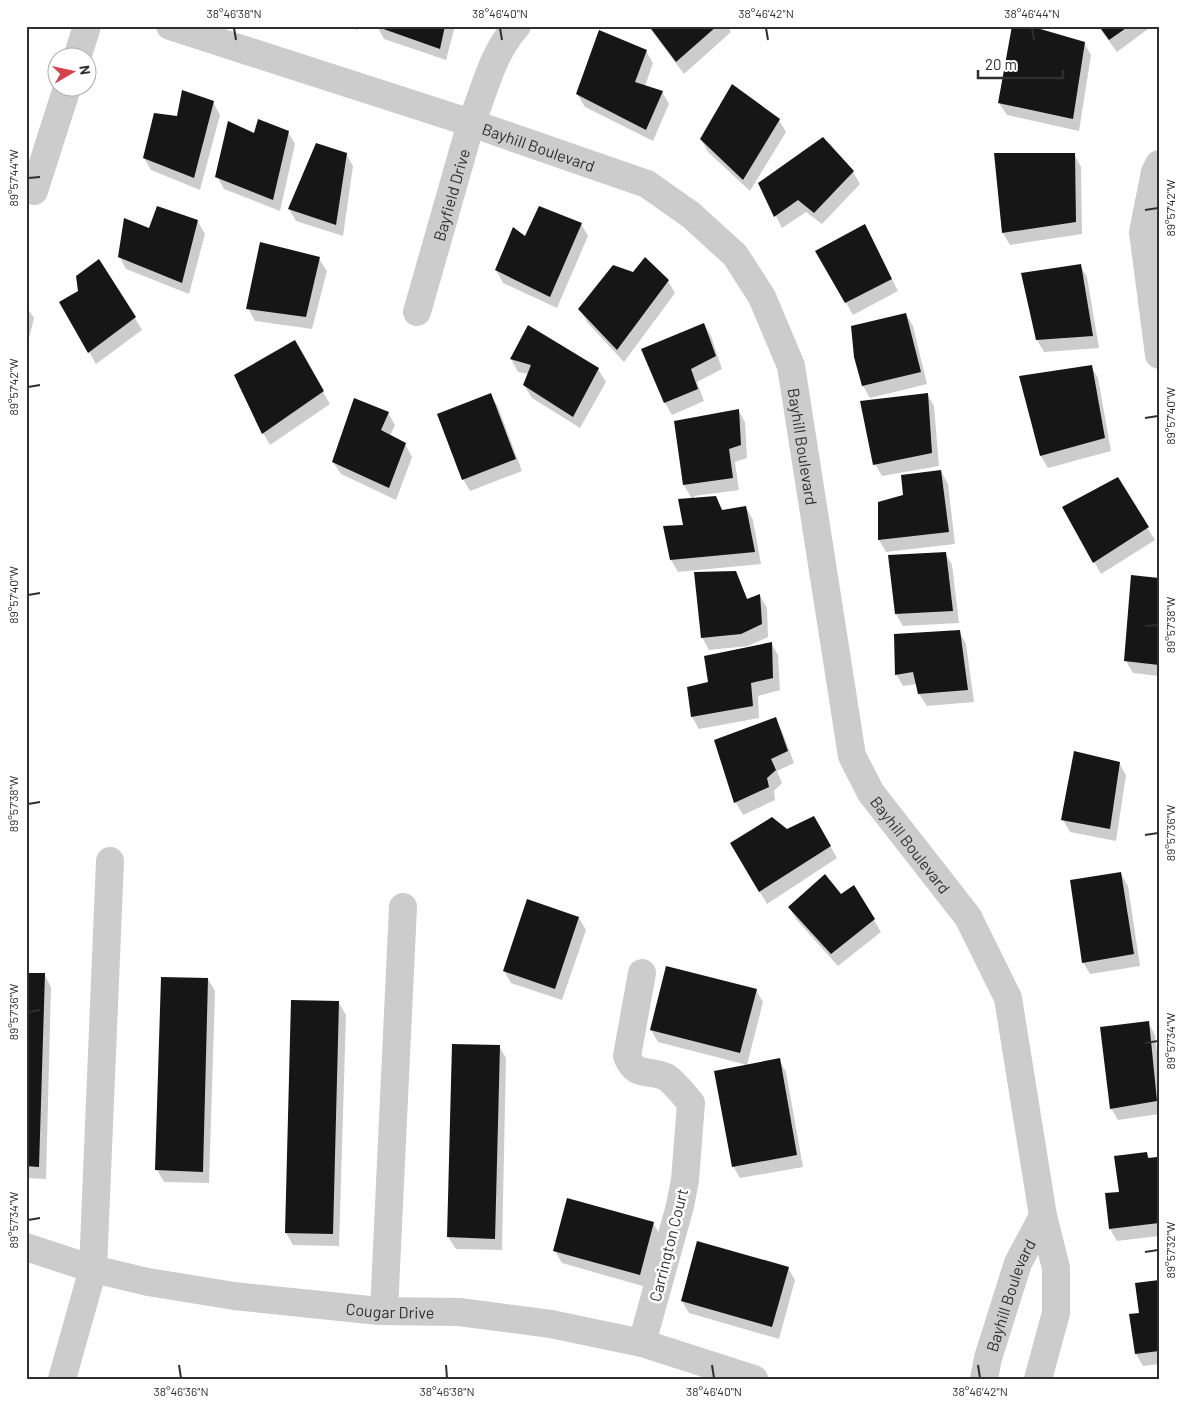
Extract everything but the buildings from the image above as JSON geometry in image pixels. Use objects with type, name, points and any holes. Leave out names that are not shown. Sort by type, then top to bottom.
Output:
[{"type":"street","points":[[80,48],[87,26]]},
{"type":"street","name":"Bayhill Boulevard","points":[[170,26],[471,122],[647,184],[692,215],[735,256],[762,296],[791,366],[852,756],[871,793],[968,917],[1008,998],[1043,1216],[1056,1268],[1056,1313],[1038,1379]]},
{"type":"street","name":"Bayfield Drive","points":[[416,312],[471,122],[484,93],[492,64],[508,36],[517,26]]},
{"type":"street","points":[[34,191],[64,98]]},
{"type":"street","points":[[1159,164],[1155,172],[1143,232],[1159,355]]},
{"type":"street","points":[[62,1379],[93,1269],[110,861]]},
{"type":"street","points":[[384,1311],[403,907]]},
{"type":"street","name":"Carrington Court","points":[[642,973],[627,1056],[630,1064],[637,1070],[667,1077],[691,1103],[685,1180],[680,1206],[642,1344]]},
{"type":"street","name":"Bayhill Boulevard","points":[[984,1379],[988,1358],[1018,1263],[1043,1216]]},
{"type":"street","name":"Cougar Drive","points":[[26,1247],[93,1269],[148,1282],[234,1296],[384,1311],[459,1312],[551,1324],[642,1344],[754,1379]]}]
